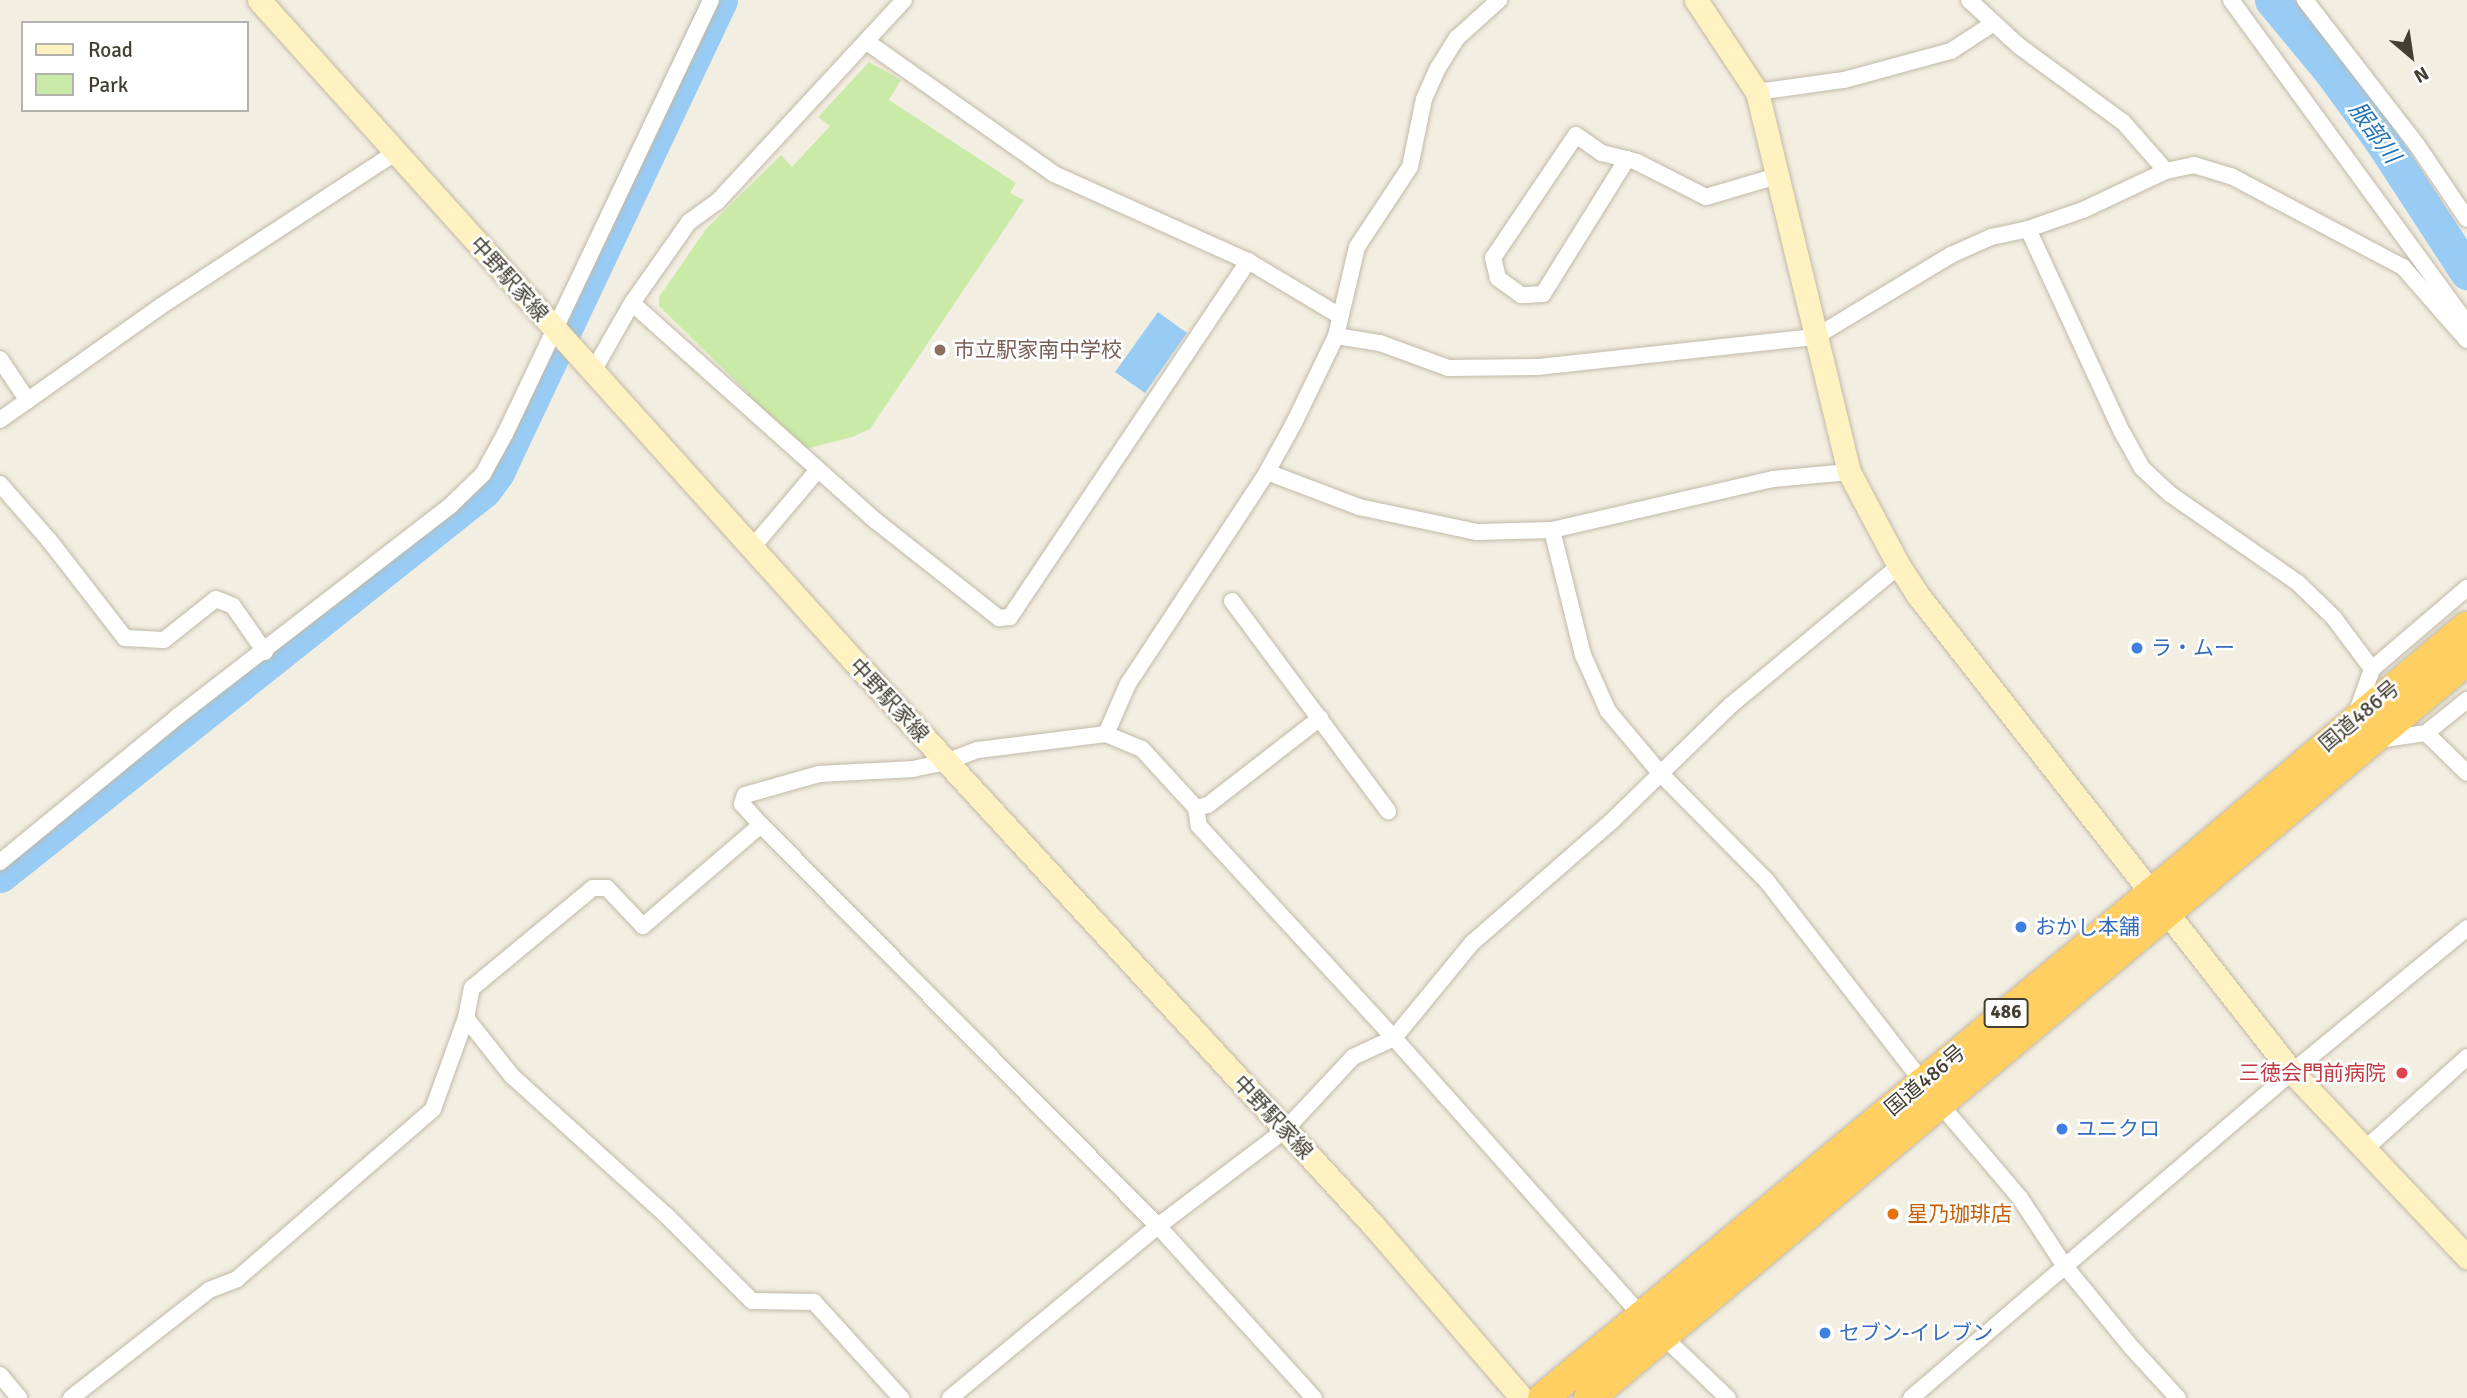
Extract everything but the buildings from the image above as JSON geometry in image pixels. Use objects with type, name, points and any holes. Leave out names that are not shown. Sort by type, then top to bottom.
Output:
[{"type":"highway","name":"国道486号","points":[[1543,1398],[1651,1325],[2159,903],[2362,731],[2467,627]]},
{"type":"highway","name":"国道486号","points":[[2362,731],[2467,660]]},
{"type":"highway","name":"国道486号","points":[[1589,1398],[1651,1325]]},
{"type":"main road","name":"中野駅家線","points":[[258,0],[362,112],[395,153],[751,548],[1373,1225],[1522,1398]]},
{"type":"main road","points":[[1696,0],[1757,92],[1849,472],[1899,566],[1917,594],[2292,1072],[2467,1257]]},
{"type":"street","points":[[0,862],[177,717],[265,652],[450,506],[483,474],[560,336],[711,0]]},
{"type":"street","points":[[592,373],[632,303],[689,222],[717,202],[904,0]]},
{"type":"street","points":[[1106,734],[1128,684],[1267,472],[1336,336],[1357,247],[1410,167],[1424,99],[1438,68],[1457,38],[1499,0]]},
{"type":"street","points":[[1969,0],[2019,46],[2123,122],[2166,172]]},
{"type":"street","points":[[2231,0],[2467,324]]},
{"type":"street","points":[[2305,0],[2417,145],[2467,219]]},
{"type":"street","points":[[1757,92],[1844,80],[1951,51],[1994,23]]},
{"type":"street","points":[[867,42],[1054,174],[1248,261],[1340,316]]},
{"type":"street","points":[[1627,159],[1543,295],[1521,295],[1499,278],[1493,258],[1576,135],[1602,153],[1627,159],[1706,197],[1777,176]]},
{"type":"street","points":[[0,420],[161,306],[395,153]]},
{"type":"street","points":[[1336,336],[1380,343],[1448,368],[1538,367],[1815,337],[1951,255],[1992,237],[2028,229],[2083,210],[2166,172],[2194,165],[2231,176],[2403,267],[2467,340]]},
{"type":"street","points":[[2028,229],[2122,432],[2142,468],[2170,494],[2298,583],[2334,618],[2372,669]]},
{"type":"street","points":[[632,303],[817,471],[999,618],[1010,617],[1248,261]]},
{"type":"street","points":[[0,359],[28,401]]},
{"type":"street","points":[[751,548],[817,471]]},
{"type":"street","points":[[1267,472],[1359,508],[1478,531],[1552,530],[1773,479],[1849,472]]},
{"type":"street","points":[[0,484],[50,540],[125,639],[164,640],[215,599],[233,606],[265,652]]},
{"type":"street","points":[[1552,530],[1583,655],[1608,711],[1660,773],[1766,880],[1931,1092],[2020,1198],[2064,1265],[2132,1348],[2178,1398]]},
{"type":"street","points":[[950,1398],[1158,1226],[1285,1130],[1353,1057],[1394,1038],[1472,943],[1612,821],[1731,705],[1899,566]]},
{"type":"street","points":[[2467,588],[2372,669],[2362,731],[2426,733],[2467,700]]},
{"type":"street","points":[[1232,601],[1388,811]]},
{"type":"street","points":[[1196,808],[1208,805],[1320,718]]},
{"type":"street","points":[[2426,733],[2467,773]]},
{"type":"street","points":[[1314,1398],[1158,1226],[761,825],[742,804],[745,795],[818,774],[913,768],[946,762],[978,750],[1106,734],[1142,749],[1196,808],[1199,826],[1394,1038],[1651,1325],[1728,1398]]},
{"type":"street","points":[[71,1398],[209,1290],[237,1279],[433,1110],[467,1018],[472,988],[593,888],[607,888],[643,926],[761,825]]},
{"type":"street","points":[[1911,1398],[1931,1392],[2064,1265],[2467,928]]},
{"type":"street","points":[[467,1018],[512,1076],[666,1215],[752,1301],[814,1302],[901,1398]]},
{"type":"street","points":[[2365,1149],[2467,1057]]},
{"type":"street","points":[[0,1375],[13,1396]]},
{"type":"green space","points":[[869,62],[901,80],[889,100],[1016,183],[1010,193],[1024,200],[870,429],[852,437],[802,450],[742,402],[748,393],[659,306],[659,297],[706,229],[781,155],[792,167],[830,126],[818,117]]},
{"type":"water","points":[[1158,312],[1187,333],[1145,393],[1115,372]]},
{"type":"waterway","points":[[0,875],[484,490],[497,472],[720,0]]},
{"type":"waterway","name":"服部川","points":[[2272,0],[2330,70],[2381,140],[2467,272]]},
{"type":"place","name":"市立駅家南中学校","points":[[940,350]]},
{"type":"place","name":"ラ・ムー","points":[[2137,648]]},
{"type":"place","name":"おかし本舗","points":[[2021,927]]},
{"type":"place","name":"三徳会門前病院","points":[[2402,1073]]},
{"type":"place","name":"ユニクロ","points":[[2062,1129]]},
{"type":"place","name":"星乃珈琲店","points":[[1893,1214]]},
{"type":"place","name":"セブン-イレブン","points":[[1825,1333]]}]
